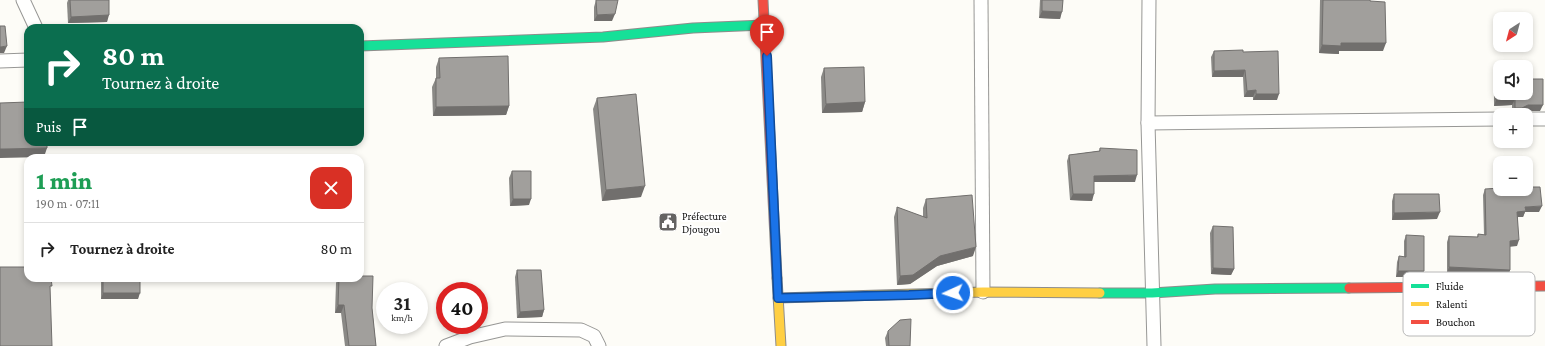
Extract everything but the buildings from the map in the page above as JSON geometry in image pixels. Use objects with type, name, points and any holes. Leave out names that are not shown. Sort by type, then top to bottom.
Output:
[{"type":"street","points":[[23,0],[34,24]]},
{"type":"street","points":[[763,0],[780,346]]},
{"type":"street","points":[[980,0],[982,292]]},
{"type":"street","points":[[1149,0],[1148,123],[1154,346]]},
{"type":"street","points":[[364,46],[588,37],[693,28],[765,25]]},
{"type":"street","points":[[0,62],[24,60]]},
{"type":"street","points":[[1148,123],[1493,119]]},
{"type":"street","points":[[1533,119],[1545,119]]},
{"type":"street","points":[[1535,286],[1545,286]]},
{"type":"street","points":[[778,298],[982,292],[1152,293],[1215,289],[1403,287]]},
{"type":"street","points":[[446,346],[470,337],[505,329],[581,330],[594,336],[599,346]]},
{"type":"traffic: fast","points":[[364,46],[603,37],[693,28],[765,25]]},
{"type":"traffic: fast","points":[[1100,293],[1152,293],[1215,289],[1349,288]]},
{"type":"traffic: slow","points":[[777,278],[781,346]]},
{"type":"traffic: slow","points":[[778,298],[983,292],[1100,293]]},
{"type":"traffic: jam","points":[[763,0],[777,278]]},
{"type":"traffic: jam","points":[[1535,286],[1545,286]]},
{"type":"traffic: jam","points":[[1349,288],[1403,287]]},
{"type":"place","name":"Préfecture Djougou","points":[[668,222]]},
{"type":"route","points":[[767,56],[778,298],[953,293]]}]
